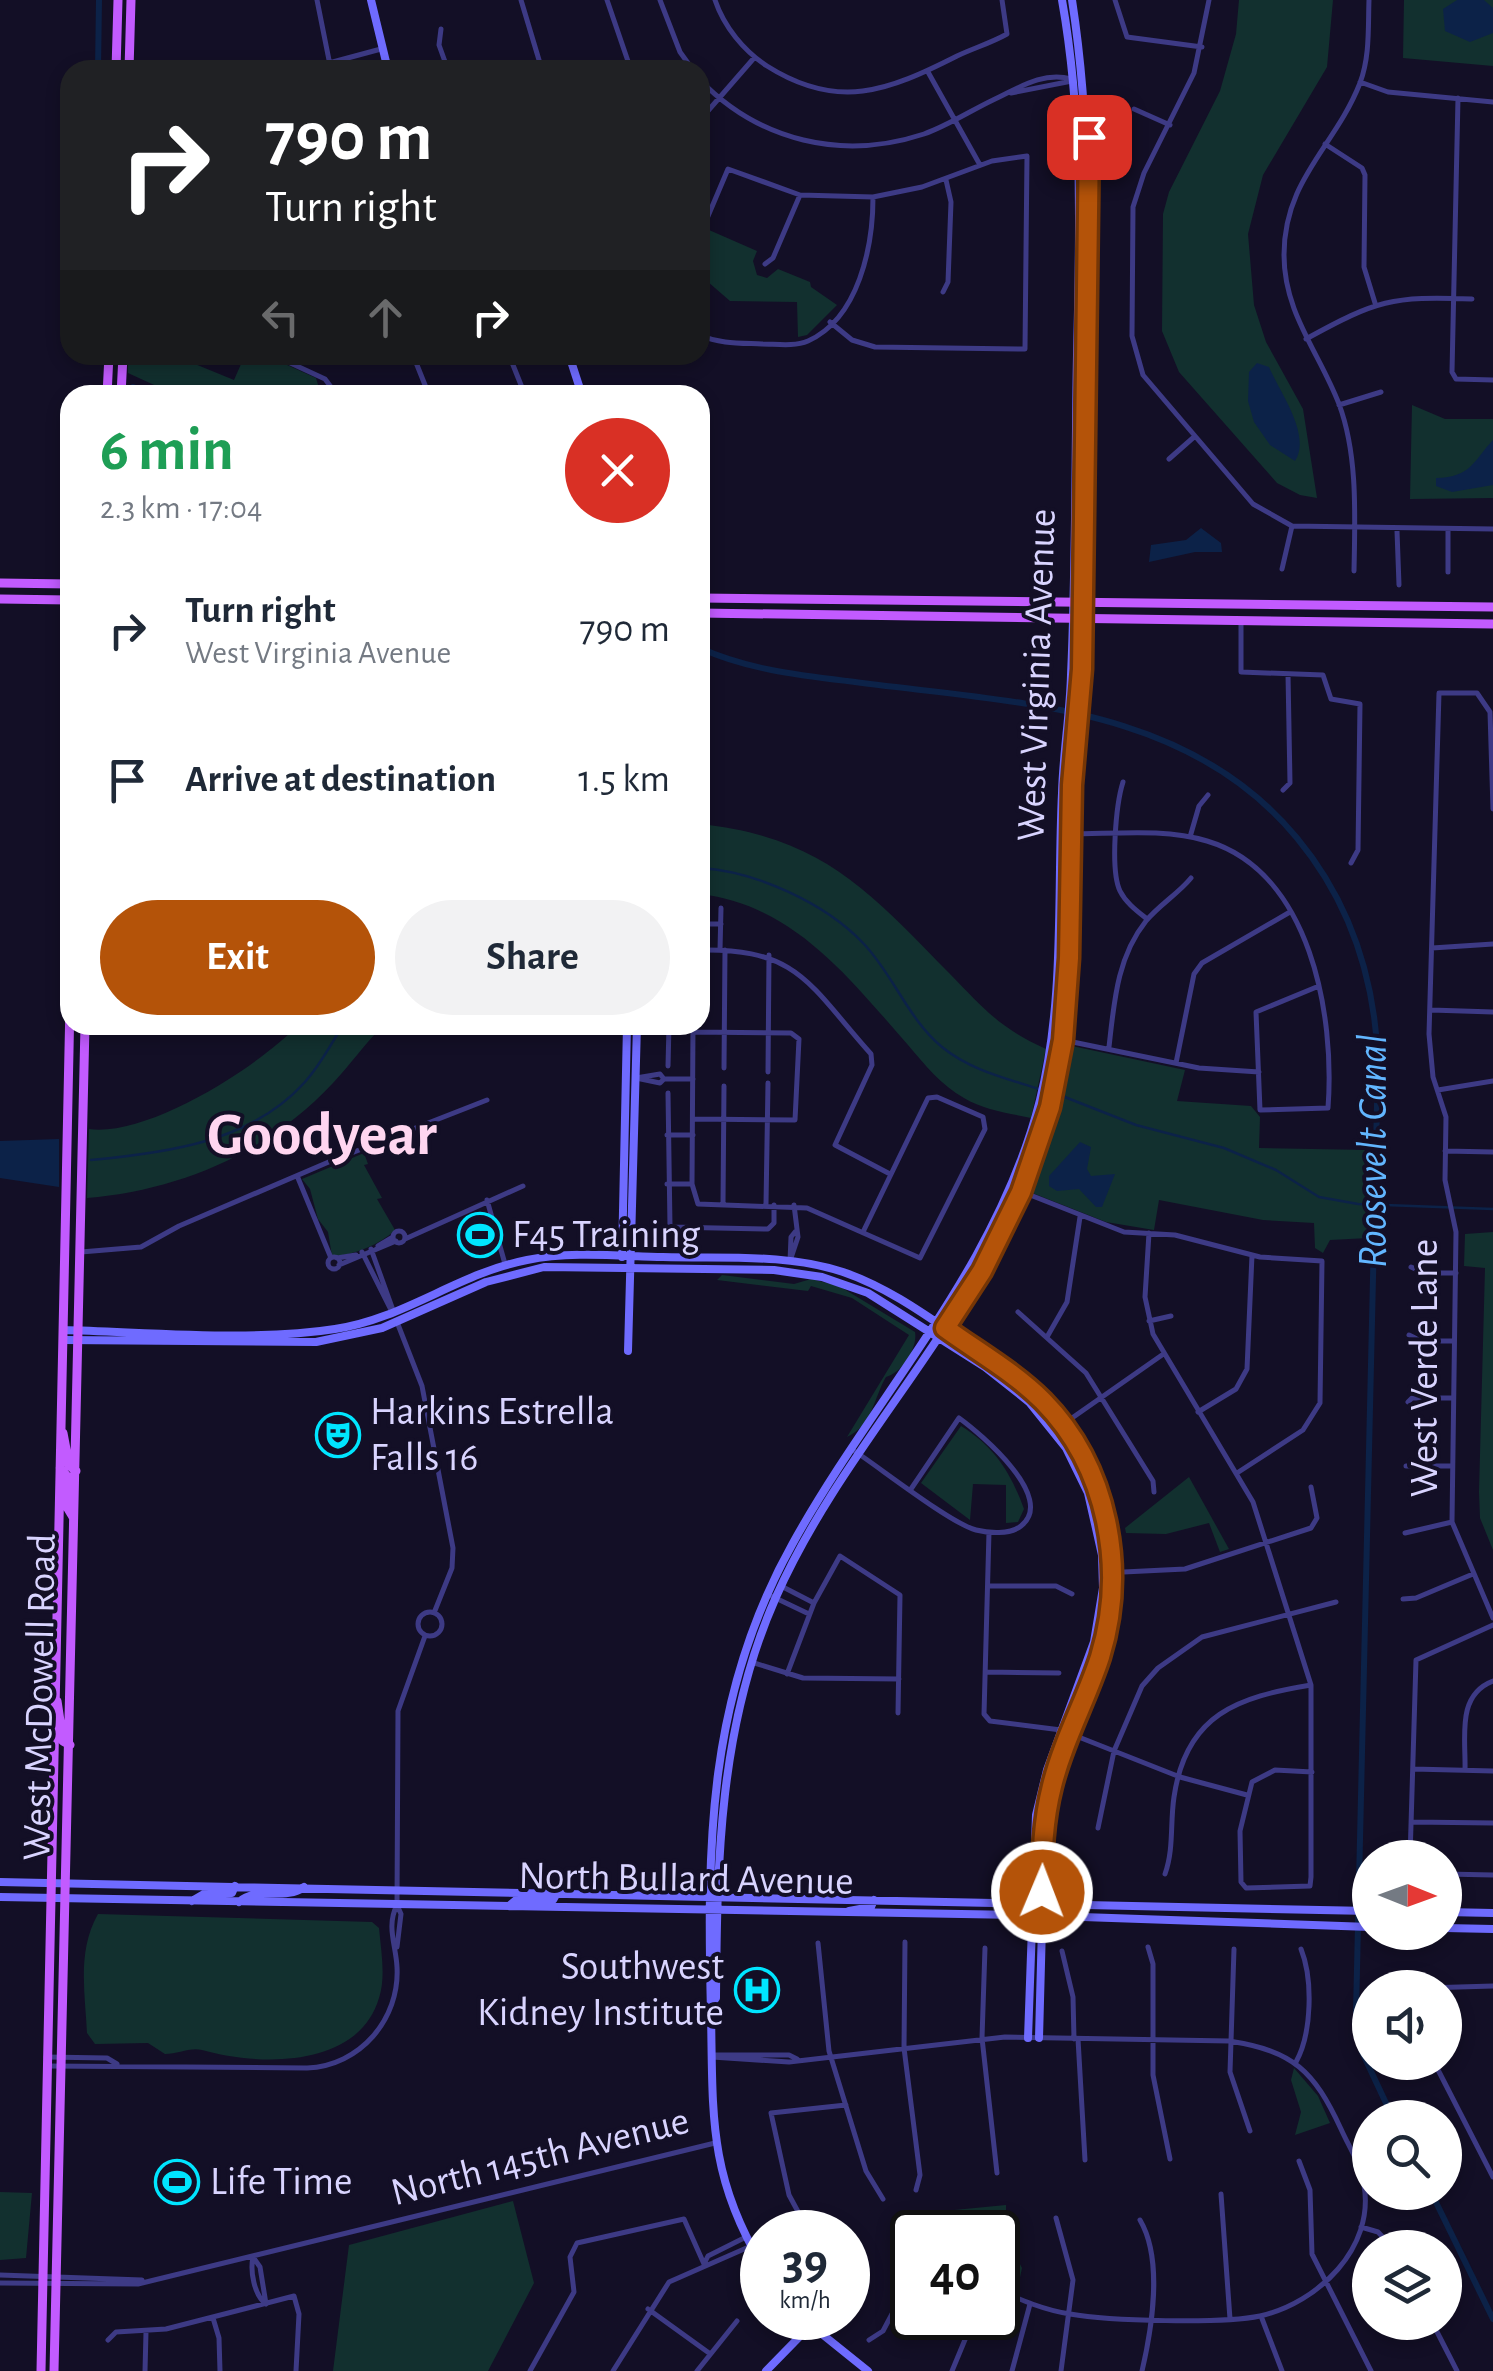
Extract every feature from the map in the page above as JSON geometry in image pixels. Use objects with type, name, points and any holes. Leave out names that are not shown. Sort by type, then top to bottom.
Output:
[{"type":"main road","points":[[116,60],[118,0]]},
{"type":"main road","points":[[130,60],[131,0]]},
{"type":"main road","points":[[370,0],[385,60]]},
{"type":"main road","name":"West Virginia Avenue","points":[[1062,0],[1074,80],[1080,197],[1080,704],[1073,723]]},
{"type":"main road","name":"West Virginia Avenue","points":[[1072,0],[1085,81],[1090,174],[1077,605]]},
{"type":"main road","points":[[1,586],[60,584]]},
{"type":"main road","points":[[710,598],[1493,607]]},
{"type":"main road","points":[[0,599],[60,600]]},
{"type":"main road","points":[[1241,605],[1241,619]]},
{"type":"main road","points":[[1399,621],[1400,606]]},
{"type":"main road","points":[[710,613],[1493,624]]},
{"type":"main road","name":"West Virginia Avenue","points":[[771,1596],[857,1453],[938,1330],[1016,1190],[1050,1107],[1077,618]]},
{"type":"main road","name":"West Virginia Avenue","points":[[1016,1190],[1039,1103],[1063,1040],[1069,958],[1065,834]]},
{"type":"main road","name":"West McDowell Road","points":[[41,2371],[69,1035]]},
{"type":"main road","name":"West McDowell Road","points":[[54,2371],[84,1035]]},
{"type":"main road","points":[[628,1351],[632,1262],[629,1035]]},
{"type":"main road","points":[[622,1261],[637,1035]]},
{"type":"main road","points":[[395,1318],[505,1264],[563,1256],[790,1266],[858,1288],[938,1330],[1059,1427],[1094,1482],[1108,1528],[1106,1632],[1066,1732],[1045,1816],[1036,1902],[1039,2038]]},
{"type":"main road","points":[[63,1335],[306,1343],[395,1318],[515,1273],[549,1266],[622,1261]]},
{"type":"main road","points":[[61,1428],[69,1465],[76,1471]]},
{"type":"main road","points":[[60,1468],[66,1475],[67,1507],[74,1519]]},
{"type":"main road","points":[[725,1744],[771,1596]]},
{"type":"main road","points":[[740,2221],[726,2188],[715,2142],[710,2056],[711,2006],[716,1998],[711,1820],[741,1660],[771,1596]]},
{"type":"main road","points":[[56,1606],[72,1607]]},
{"type":"main road","points":[[55,1693],[63,1741],[70,1745]]},
{"type":"main road","name":"North Bullard Avenue","points":[[0,1882],[1352,1910]]},
{"type":"main road","points":[[190,1902],[204,1894],[232,1893],[236,1886]]},
{"type":"main road","points":[[238,1902],[248,1895],[294,1894],[304,1887]]},
{"type":"main road","points":[[509,1906],[516,1900],[553,1900],[558,1893]]},
{"type":"main road","name":"North Bullard Avenue","points":[[0,1897],[1036,1916],[1352,1926]]},
{"type":"main road","points":[[846,1912],[872,1906],[874,1900]]},
{"type":"main road","points":[[1462,1912],[1493,1913]]},
{"type":"main road","points":[[1028,2038],[1036,1916]]},
{"type":"main road","points":[[1462,1928],[1493,1929]]},
{"type":"main road","points":[[766,2371],[796,2340]]},
{"type":"main road","points":[[828,2340],[868,2371]]},
{"type":"street","points":[[318,0],[329,60]]},
{"type":"street","points":[[521,0],[539,60]]},
{"type":"street","points":[[606,0],[627,60]]},
{"type":"street","points":[[660,0],[686,60]]},
{"type":"street","points":[[715,0],[735,37],[754,58],[793,82],[832,92],[865,93],[927,71],[1007,34],[1002,0]]},
{"type":"street","points":[[1115,0],[1127,38],[1202,47]]},
{"type":"street","points":[[1208,0],[1202,47],[1170,125],[1144,173],[1134,206],[1132,336],[1136,359],[1151,388],[1253,504],[1292,526],[1355,530],[1493,529]]},
{"type":"street","points":[[1354,570],[1354,488],[1339,406],[1289,299],[1285,236],[1295,190],[1360,82],[1368,54],[1369,0]]},
{"type":"street","points":[[441,29],[438,45],[444,60]]},
{"type":"street","points":[[348,60],[381,49]]},
{"type":"street","points":[[710,108],[754,58]]},
{"type":"street","points":[[927,71],[980,165]]},
{"type":"street","points":[[710,90],[760,127],[813,143],[849,147],[894,143],[929,132],[1038,80],[1074,80]]},
{"type":"street","points":[[1038,80],[1039,91]]},
{"type":"street","points":[[1008,93],[1039,91],[1074,80]]},
{"type":"street","points":[[1360,82],[1388,92],[1493,102]]},
{"type":"street","points":[[1458,98],[1452,372],[1456,379],[1493,380]]},
{"type":"street","points":[[1134,108],[1170,125]]},
{"type":"street","points":[[1324,144],[1362,168],[1365,175],[1364,267],[1375,303]]},
{"type":"street","points":[[710,211],[728,169],[800,195],[873,197],[946,180],[980,165],[1027,156],[1025,349],[875,346],[852,340],[832,320]]},
{"type":"street","points":[[944,292],[948,282],[951,202],[946,180]]},
{"type":"street","points":[[765,264],[774,258],[800,195]]},
{"type":"street","points":[[710,339],[727,343],[795,344],[810,340],[832,320],[855,288],[868,252],[873,197]]},
{"type":"street","points":[[1306,338],[1375,303],[1472,299]]},
{"type":"street","points":[[295,365],[330,385]]},
{"type":"street","points":[[1339,406],[1381,392]]},
{"type":"street","points":[[1169,458],[1194,438]]},
{"type":"street","points":[[1282,569],[1292,526]]},
{"type":"street","points":[[1397,530],[1399,585]]},
{"type":"street","points":[[1448,530],[1448,572]]},
{"type":"street","points":[[1241,619],[1241,672],[1326,676],[1331,699],[1358,701],[1362,707],[1358,850],[1350,863]]},
{"type":"street","points":[[1284,790],[1290,784],[1292,760],[1288,674]]},
{"type":"street","name":"West Verde Lane","points":[[1493,809],[1490,712],[1477,694],[1439,694],[1430,1060],[1446,1117],[1446,1180],[1456,1232],[1452,1522],[1493,1618]]},
{"type":"street","points":[[1124,782],[1117,834],[1118,888],[1147,920]]},
{"type":"street","points":[[1190,837],[1199,806],[1208,796]]},
{"type":"street","points":[[1065,834],[1190,837],[1239,856],[1290,912],[1319,986],[1328,1041],[1328,1108],[1260,1110],[1256,1012],[1319,986]]},
{"type":"street","points":[[1109,1047],[1122,964],[1147,920],[1191,878]]},
{"type":"street","points":[[721,908],[724,1068]]},
{"type":"street","points":[[1176,1063],[1194,974],[1202,964],[1290,912]]},
{"type":"street","points":[[710,924],[721,924]]},
{"type":"street","points":[[1432,948],[1493,944]]},
{"type":"street","points":[[710,950],[769,955],[806,980],[874,1060],[834,1145],[891,1174]]},
{"type":"street","points":[[768,1072],[769,955]]},
{"type":"street","points":[[1430,1010],[1493,1012]]},
{"type":"street","points":[[693,1120],[795,1120],[796,1035],[710,1030]]},
{"type":"street","points":[[668,1066],[669,1035]]},
{"type":"street","points":[[693,1035],[693,1202],[794,1205],[920,1258],[986,1122],[932,1095],[864,1232]]},
{"type":"street","points":[[1063,1040],[1176,1063],[1259,1072]]},
{"type":"street","points":[[631,1078],[648,1082],[693,1079]]},
{"type":"street","points":[[1438,1090],[1493,1081]]},
{"type":"street","points":[[766,1204],[768,1084]]},
{"type":"street","points":[[723,1204],[724,1086]]},
{"type":"street","points":[[668,1093],[670,1227],[771,1228],[774,1204]]},
{"type":"street","points":[[80,1252],[141,1247],[179,1226],[487,1100]]},
{"type":"street","points":[[668,1135],[693,1135]]},
{"type":"street","points":[[1445,1151],[1493,1152]]},
{"type":"street","points":[[298,1177],[336,1261],[394,1239],[396,1232],[404,1236],[523,1186]]},
{"type":"street","points":[[667,1184],[692,1184]]},
{"type":"street","points":[[1016,1190],[1124,1232],[1252,1255],[1322,1261],[1320,1403],[1303,1430],[1237,1474]]},
{"type":"street","points":[[487,1200],[505,1264]]},
{"type":"street","points":[[790,1266],[796,1254],[794,1205]]},
{"type":"street","points":[[1047,1336],[1066,1302],[1080,1217]]},
{"type":"street","points":[[1149,1234],[1149,1321],[1162,1356],[1237,1474],[1265,1543],[1310,1685],[1312,1772],[1310,1886],[1304,1890],[1242,1886],[1240,1832],[1252,1782],[1263,1772],[1312,1772]]},
{"type":"street","points":[[374,1248],[394,1302],[395,1318]]},
{"type":"street","points":[[359,1254],[395,1318],[422,1386],[453,1548],[452,1568],[434,1612],[418,1620],[418,1629],[425,1636],[434,1636],[442,1629],[441,1619],[434,1612]]},
{"type":"street","points":[[1198,1412],[1236,1389],[1247,1369],[1252,1255]]},
{"type":"street","points":[[1411,1268],[1424,1273],[1456,1273]]},
{"type":"street","points":[[1018,1312],[1074,1360],[1102,1396],[1153,1481],[1154,1492]]},
{"type":"street","points":[[1149,1321],[1172,1316]]},
{"type":"street","points":[[1409,1335],[1421,1341],[1453,1340]]},
{"type":"street","points":[[1059,1427],[1162,1356]]},
{"type":"street","points":[[1408,1402],[1412,1398],[1452,1398]]},
{"type":"street","points":[[857,1453],[911,1489],[972,1529],[1007,1532],[1025,1521],[1031,1509],[1029,1496],[1015,1472],[985,1438],[959,1418],[911,1489]]},
{"type":"street","points":[[1406,1466],[1451,1466]]},
{"type":"street","points":[[1107,1573],[1185,1569],[1315,1526],[1310,1488]]},
{"type":"street","points":[[1404,1533],[1452,1522]]},
{"type":"street","points":[[989,1532],[984,1714],[990,1721],[1066,1732],[1180,1777],[1247,1795]]},
{"type":"street","points":[[786,1674],[814,1603],[840,1556],[897,1590],[898,1713]]},
{"type":"street","points":[[1403,1599],[1416,1598],[1473,1574]]},
{"type":"street","points":[[777,1584],[814,1603]]},
{"type":"street","points":[[988,1586],[1056,1586],[1072,1594]]},
{"type":"street","points":[[771,1596],[809,1614]]},
{"type":"street","points":[[1098,1828],[1114,1751],[1142,1686],[1170,1657],[1202,1637],[1288,1611],[1336,1602]]},
{"type":"street","points":[[1411,1840],[1416,1660],[1493,1626]]},
{"type":"street","points":[[45,2062],[109,2068],[116,2064],[318,2068],[347,2058],[377,2032],[395,1996],[401,1914],[397,1905],[398,1712],[425,1636]]},
{"type":"street","points":[[752,1662],[786,1674],[898,1680]]},
{"type":"street","points":[[986,1672],[1059,1672]]},
{"type":"street","points":[[1466,1770],[1466,1710],[1471,1696],[1493,1682]]},
{"type":"street","points":[[1164,1874],[1180,1777],[1200,1732],[1224,1710],[1257,1694],[1310,1685]]},
{"type":"street","points":[[1413,1768],[1493,1772]]},
{"type":"street","points":[[1412,1822],[1493,1824]]},
{"type":"street","points":[[1462,1874],[1493,1875]]},
{"type":"street","points":[[906,1942],[904,2048],[920,2175],[916,2190]]},
{"type":"street","points":[[818,1943],[832,2058],[866,2171],[883,2199]]},
{"type":"street","points":[[1148,1947],[1153,1964],[1156,2108],[1170,2159]]},
{"type":"street","points":[[985,1948],[982,2038],[997,2173]]},
{"type":"street","points":[[1296,2062],[1306,2027],[1306,1962],[1301,1948]]},
{"type":"street","points":[[1234,1949],[1229,2042],[1234,2091],[1250,2131]]},
{"type":"street","points":[[1062,1951],[1073,1997],[1086,2160]]},
{"type":"street","points":[[1462,1986],[1493,1986]]},
{"type":"street","points":[[710,2056],[832,2058],[982,2038],[1229,2042],[1260,2046],[1296,2062],[1321,2089],[1360,2169],[1366,2207],[1350,2253],[1325,2282],[1261,2316],[1230,2318],[1072,2314],[1020,2300]]},
{"type":"street","points":[[1443,2080],[1493,2177]]},
{"type":"street","points":[[797,2210],[789,2195],[771,2113],[846,2106]]},
{"type":"street","name":"North 145th Avenue","points":[[0,2283],[56,2280],[125,2286],[715,2142]]},
{"type":"street","points":[[1300,2162],[1310,2190],[1312,2254],[1370,2371]]},
{"type":"street","points":[[1221,2194],[1230,2269],[1230,2318]]},
{"type":"street","points":[[530,2371],[574,2292],[571,2248],[684,2218],[704,2264]]},
{"type":"street","points":[[1056,2218],[1073,2280],[1072,2314],[1061,2371]]},
{"type":"street","points":[[1140,2220],[1150,2244],[1150,2318],[1142,2371]]},
{"type":"street","points":[[1361,2228],[1370,2230]]},
{"type":"street","points":[[613,2371],[668,2282],[704,2264],[708,2256],[740,2245]]},
{"type":"street","points":[[253,2257],[257,2291],[266,2304]]},
{"type":"street","name":"North 145th Avenue","points":[[0,2275],[43,2280]]},
{"type":"street","points":[[108,2340],[116,2332],[146,2332],[294,2296],[300,2314],[296,2371]]},
{"type":"street","points":[[1012,2371],[1030,2304]]},
{"type":"street","points":[[648,2309],[709,2353]]},
{"type":"street","points":[[1261,2316],[1282,2371]]},
{"type":"street","points":[[213,2318],[220,2338],[220,2371]]},
{"type":"street","points":[[870,2339],[883,2331],[890,2318]]},
{"type":"street","points":[[697,2371],[737,2322]]},
{"type":"street","points":[[145,2371],[146,2332]]},
{"type":"street","points":[[952,2371],[965,2340]]},
{"type":"street","points":[[1441,2340],[1457,2371]]},
{"type":"green space","points":[[1239,0],[1333,0],[1327,67],[1263,175],[1248,234],[1254,305],[1266,342],[1303,409],[1317,498],[1300,495],[1277,483],[1179,372],[1162,331],[1163,214],[1169,192],[1220,91],[1236,34]]},
{"type":"green space","points":[[1404,0],[1493,0],[1493,66],[1403,58]]},
{"type":"green space","points":[[710,230],[757,251],[753,261],[757,275],[767,278],[778,269],[810,282],[811,287],[837,305],[807,335],[798,337],[797,302],[730,301],[710,284]]},
{"type":"green space","points":[[128,365],[197,365],[234,380],[241,365],[287,365],[316,378],[318,385],[154,385],[128,373]]},
{"type":"green space","points":[[1412,405],[1445,419],[1493,419],[1493,498],[1410,499]]},
{"type":"green space","points":[[710,826],[779,841],[840,873],[894,917],[994,1017],[1046,1049],[1031,1118],[996,1111],[948,1087],[817,948],[764,913],[710,896]]},
{"type":"green space","points":[[287,1035],[375,1035],[308,1108],[251,1148],[189,1177],[122,1194],[87,1198],[89,1129],[113,1129],[171,1111],[230,1078]]},
{"type":"green space","points":[[1072,1046],[1185,1070],[1177,1101],[1251,1106],[1260,1117],[1259,1148],[1369,1150],[1368,1238],[1330,1240],[1323,1253],[1315,1248],[1314,1223],[1263,1220],[1159,1200],[1154,1230],[1106,1222],[1030,1192],[1028,1186],[1065,1051]]},
{"type":"green space","points":[[364,1153],[368,1164],[364,1165],[382,1198],[377,1199],[395,1230],[366,1248],[332,1256],[328,1232],[318,1219],[310,1189],[302,1179]]},
{"type":"green space","points":[[1493,1232],[1493,1550],[1480,1518],[1479,1492],[1485,1268],[1464,1266],[1465,1234]]},
{"type":"green space","points":[[722,1275],[794,1284],[811,1279],[839,1286],[915,1332],[908,1359],[886,1377],[868,1418],[856,1432],[847,1437],[909,1335],[852,1298],[811,1286],[808,1291],[717,1280]]},
{"type":"green space","points":[[961,1426],[983,1442],[1007,1472],[1024,1509],[1018,1522],[1006,1523],[1006,1485],[973,1484],[970,1520],[921,1483]]},
{"type":"green space","points":[[1189,1477],[1229,1549],[1220,1552],[1209,1523],[1166,1534],[1126,1533],[1125,1528]]},
{"type":"green space","points":[[98,1914],[372,1922],[379,1928],[382,1954],[379,1998],[368,2021],[350,2038],[329,2050],[304,2057],[250,2059],[197,2049],[165,2054],[148,2043],[95,2044],[87,2033],[84,1972],[87,1942]]},
{"type":"green space","points":[[1294,2068],[1318,2096],[1330,2123],[1295,2135],[1301,2112],[1291,2080]]},
{"type":"green space","points":[[0,2192],[32,2193],[26,2258],[0,2260]]},
{"type":"green space","points":[[513,2201],[534,2283],[488,2371],[333,2371],[349,2245]]},
{"type":"green space","points":[[1006,2205],[1006,2210],[954,2210]]},
{"type":"water","points":[[1457,0],[1484,0],[1493,8],[1493,33],[1470,42],[1445,31],[1443,9]]},
{"type":"water","points":[[1257,363],[1269,367],[1292,413],[1300,439],[1295,461],[1270,445],[1254,422],[1248,401],[1249,372]]},
{"type":"water","points":[[1493,440],[1493,485],[1452,492],[1436,486],[1436,478],[1457,475],[1470,467]]},
{"type":"water","points":[[1201,528],[1221,543],[1222,552],[1195,552],[1149,562],[1151,545],[1186,540]]},
{"type":"water","points":[[59,1139],[59,1187],[0,1178],[0,1141]]},
{"type":"water","points":[[1080,1142],[1091,1147],[1087,1169],[1091,1176],[1115,1174],[1102,1207],[1096,1207],[1079,1189],[1057,1191],[1049,1186],[1049,1176]]},
{"type":"waterway","name":"Roosevelt Canal","points":[[98,60],[99,0]]},
{"type":"waterway","name":"Roosevelt Canal","points":[[710,652],[772,670],[1031,704],[1148,734],[1202,759],[1252,793],[1297,838],[1332,888],[1345,915],[1372,1001],[1378,1062],[1356,2012],[1362,2052],[1385,2100]]},
{"type":"waterway","points":[[710,869],[766,883],[829,915],[874,955],[920,1023],[942,1047],[976,1067],[1039,1089]]},
{"type":"waterway","points":[[91,1160],[206,1141],[259,1119],[304,1083],[337,1035]]},
{"type":"waterway","points":[[1052,1092],[1136,1125],[1224,1148],[1276,1170],[1319,1197],[1358,1204],[1493,1209]]},
{"type":"waterway","name":"Roosevelt Canal","points":[[1440,2210],[1493,2319]]},
{"type":"place","name":"F45 Training","points":[[480,1235]]},
{"type":"place","name":"Harkins Estrella Falls 16","points":[[338,1435]]},
{"type":"place","name":"Southwest Kidney Institute","points":[[757,1990]]},
{"type":"place","name":"Life Time","points":[[177,2182]]},
{"type":"district","name":"Goodyear","points":[[322,1136]]},
{"type":"route","points":[[1042,1892],[1042,1844],[1053,1780],[1106,1632],[1112,1589],[1108,1528],[1094,1482],[1063,1424],[1022,1383],[945,1328],[982,1271],[1021,1192],[1050,1107],[1063,1040],[1069,958],[1072,785],[1082,669],[1089,137]]}]
